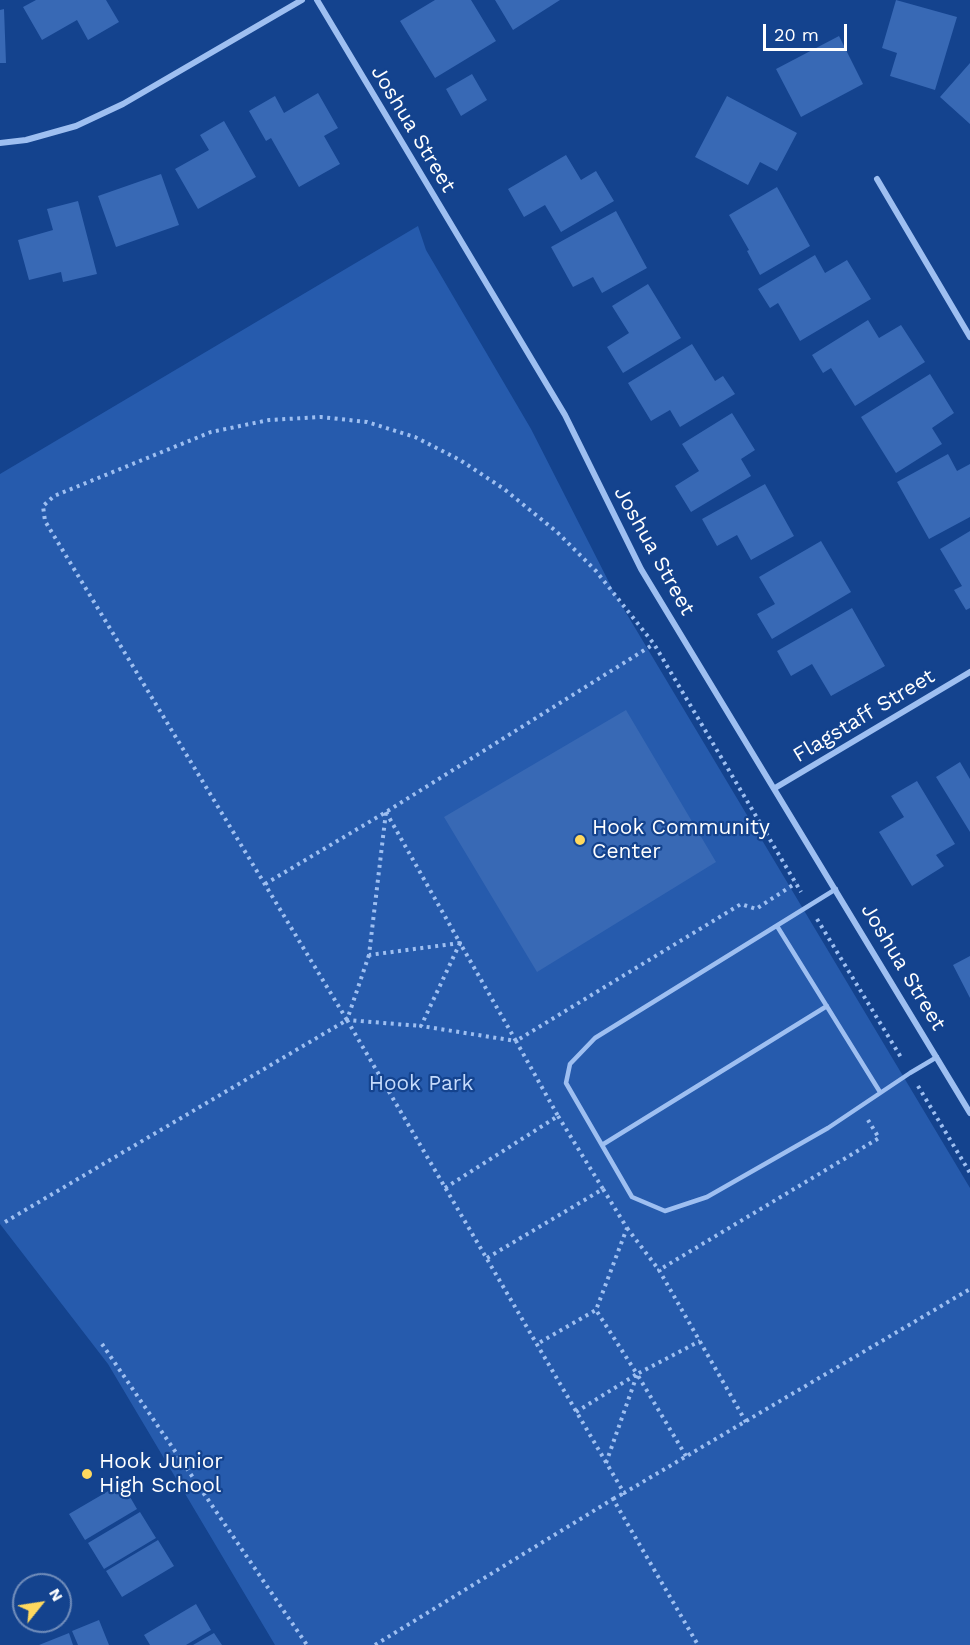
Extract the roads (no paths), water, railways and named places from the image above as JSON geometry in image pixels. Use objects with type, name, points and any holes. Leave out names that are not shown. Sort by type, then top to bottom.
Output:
[{"type":"street","points":[[0,143],[26,140],[76,126],[123,104],[302,0]]},
{"type":"street","name":"Joshua Street","points":[[316,0],[565,415],[641,568],[970,1113]]},
{"type":"street","points":[[877,179],[970,337]]},
{"type":"street","name":"Flagstaff Street","points":[[775,788],[970,672]]},
{"type":"lane","points":[[836,889],[595,1038],[570,1064],[566,1083],[632,1197],[664,1211],[707,1197],[828,1128],[937,1057]]},
{"type":"lane","points":[[777,926],[880,1092]]},
{"type":"lane","points":[[602,1145],[827,1006]]},
{"type":"place","name":"Hook Community Center","points":[[580,840]]},
{"type":"place","name":"Hook Junior High School","points":[[87,1474]]},
{"type":"park label","name":"Hook Park","points":[[421,1084]]}]
